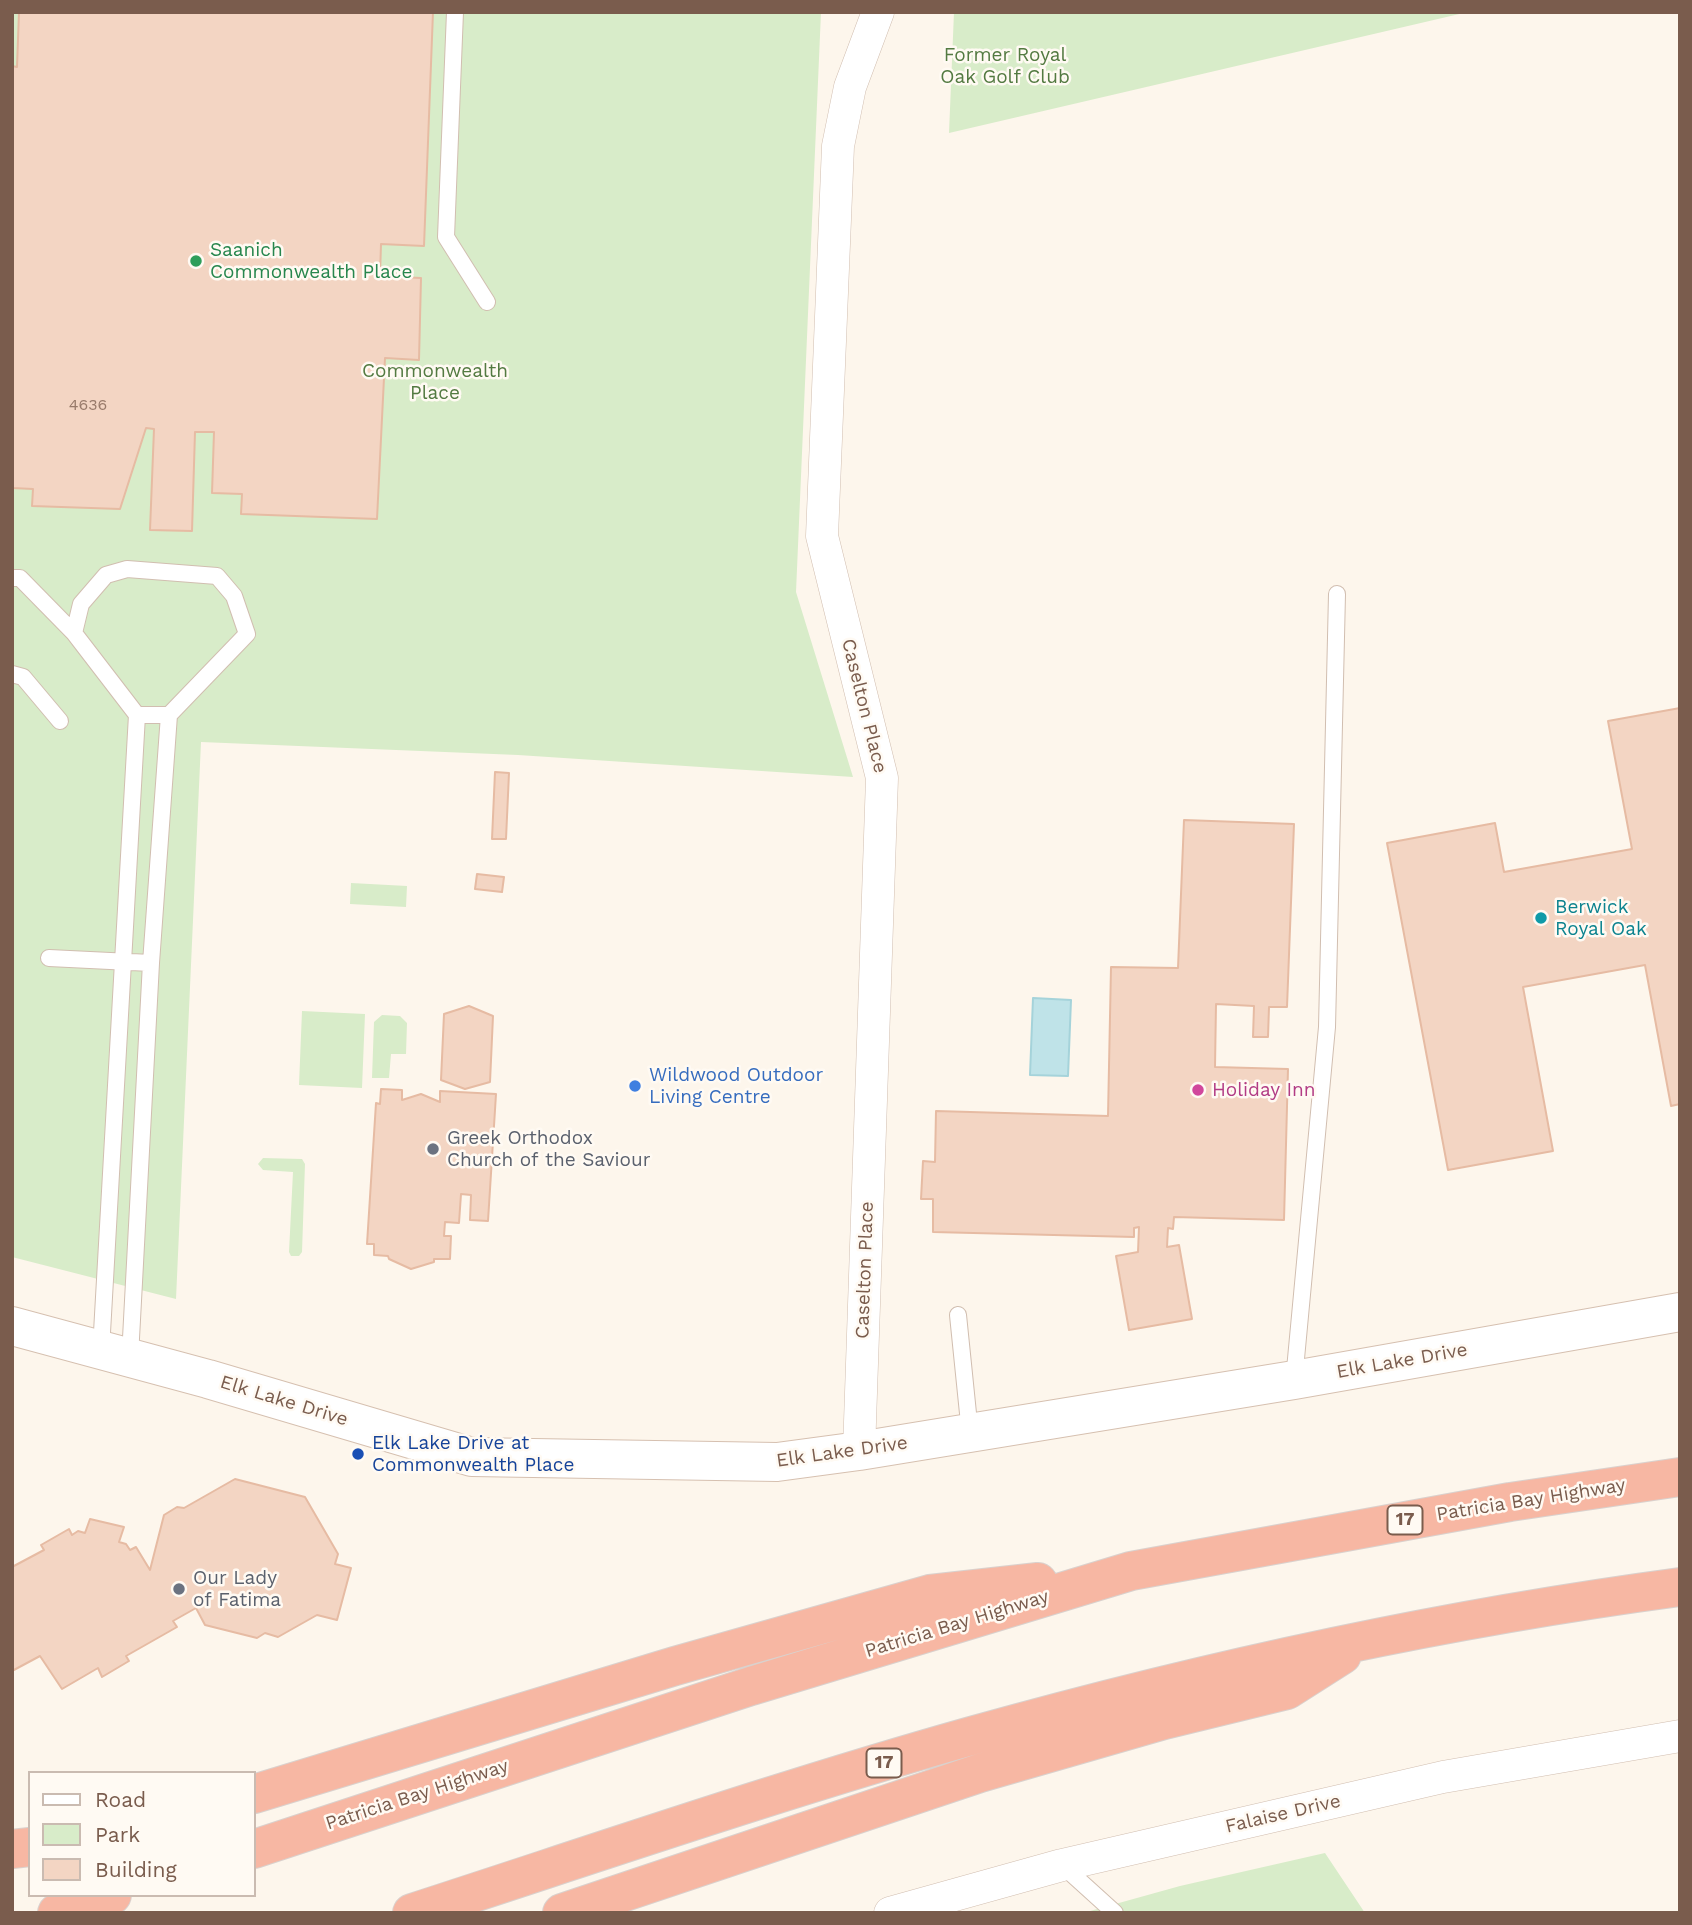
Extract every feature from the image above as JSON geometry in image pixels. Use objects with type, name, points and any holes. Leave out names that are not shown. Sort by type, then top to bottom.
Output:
[{"type":"highway","name":"Patricia Bay Highway","points":[[256,1848],[751,1686],[1131,1571],[1510,1502],[1680,1477]]},
{"type":"highway","points":[[256,1793],[675,1666],[930,1594],[1131,1571]]},
{"type":"highway","name":"17","points":[[411,1913],[785,1792],[969,1737],[1156,1687],[1363,1641],[1492,1616],[1680,1587]]},
{"type":"highway","points":[[562,1913],[980,1773],[1164,1720],[1287,1690],[1363,1641]]},
{"type":"highway","points":[[57,1913],[106,1897]]},
{"type":"street","name":"Caselton Place","points":[[859,1451],[882,778],[822,536],[838,146],[850,87],[878,12]]},
{"type":"street","name":"Elk Lake Drive","points":[[12,1326],[472,1457],[777,1462],[1294,1380],[1680,1312]]},
{"type":"street","name":"Falaise Drive","points":[[890,1913],[1062,1865],[1443,1777],[1680,1736]]},
{"type":"lane","points":[[456,12],[446,237],[486,302]]},
{"type":"lane","points":[[74,633],[81,604],[106,575],[127,569],[217,576],[234,596],[247,634],[169,715],[151,963],[116,1354]]},
{"type":"lane","points":[[12,578],[20,579],[74,633],[137,715],[123,962],[116,1354]]},
{"type":"lane","points":[[1294,1380],[1326,1027],[1337,594]]},
{"type":"lane","points":[[12,674],[23,677],[60,721]]},
{"type":"lane","points":[[137,715],[169,715]]},
{"type":"lane","points":[[49,958],[151,963]]},
{"type":"lane","points":[[958,1314],[970,1433]]},
{"type":"lane","points":[[1062,1865],[1115,1913]]},
{"type":"green space","name":"Commonwealth Place","points":[[12,12],[821,12],[796,592],[853,777],[518,755],[201,742],[176,1299],[12,1257]]},
{"type":"green space","name":"Former Royal Oak Golf Club","points":[[954,12],[1468,12],[949,133]]},
{"type":"green space","points":[[351,883],[407,886],[406,907],[350,904]]},
{"type":"green space","points":[[302,1011],[365,1014],[362,1088],[299,1085]]},
{"type":"green space","points":[[382,1015],[400,1016],[407,1023],[406,1054],[391,1054],[389,1078],[372,1078],[374,1022]]},
{"type":"green space","points":[[263,1158],[302,1159],[305,1164],[302,1252],[299,1256],[291,1256],[289,1252],[293,1172],[263,1170],[258,1164]]},
{"type":"green space","points":[[1325,1853],[1365,1913],[1083,1913],[1180,1886]]},
{"type":"water","points":[[1033,998],[1071,1000],[1068,1076],[1030,1075]]},
{"type":"building","name":"Saanich Commonwealth Place","points":[[19,12],[433,12],[424,246],[381,244],[380,276],[421,278],[419,360],[385,358],[377,519],[241,514],[242,494],[212,493],[214,432],[195,432],[192,531],[150,530],[154,429],[146,428],[120,509],[32,506],[33,489],[12,488],[12,66],[17,67]]},
{"type":"building","name":"Berwick Royal Oak","points":[[1680,708],[1680,1104],[1671,1106],[1645,965],[1523,987],[1553,1151],[1448,1170],[1387,843],[1495,823],[1504,872],[1632,849],[1608,721]]},
{"type":"building","points":[[495,772],[509,773],[506,839],[492,839]]},
{"type":"building","name":"Holiday Inn","points":[[1184,820],[1294,824],[1287,1007],[1269,1007],[1268,1037],[1253,1037],[1254,1006],[1216,1004],[1215,1067],[1288,1069],[1284,1220],[1174,1217],[1173,1229],[1168,1228],[1167,1247],[1179,1245],[1192,1319],[1129,1330],[1116,1256],[1138,1252],[1139,1227],[1134,1228],[1134,1237],[933,1232],[933,1199],[921,1199],[923,1161],[935,1162],[936,1111],[1108,1116],[1111,967],[1178,968]]},
{"type":"building","points":[[477,874],[504,877],[502,892],[475,889]]},
{"type":"building","points":[[469,1006],[493,1016],[490,1082],[465,1089],[441,1080],[444,1014]]},
{"type":"building","name":"Greek Orthodox Church of the Saviour","points":[[381,1089],[402,1090],[402,1100],[421,1094],[440,1102],[440,1091],[496,1094],[488,1221],[470,1220],[471,1195],[461,1194],[459,1223],[445,1222],[444,1236],[451,1236],[450,1259],[434,1259],[434,1262],[411,1269],[389,1259],[388,1256],[374,1255],[374,1244],[367,1244],[376,1103],[380,1104]]},
{"type":"building","name":"Our Lady of Fatima","points":[[235,1479],[305,1497],[338,1554],[335,1564],[351,1568],[337,1620],[317,1615],[278,1637],[265,1633],[257,1638],[205,1625],[196,1608],[173,1621],[177,1627],[126,1656],[129,1661],[102,1677],[98,1668],[62,1689],[40,1656],[12,1671],[12,1567],[44,1550],[41,1545],[69,1529],[72,1535],[78,1531],[85,1533],[90,1519],[124,1527],[119,1542],[126,1544],[130,1550],[136,1547],[150,1570],[164,1515],[177,1507],[184,1508]]},
{"type":"place","name":"Saanich Commonwealth Place","points":[[196,261]]},
{"type":"place","name":"Berwick Royal Oak","points":[[1541,918]]},
{"type":"place","name":"Wildwood Outdoor Living Centre","points":[[635,1086]]},
{"type":"place","name":"Holiday Inn","points":[[1198,1090]]},
{"type":"place","name":"Greek Orthodox Church of the Saviour","points":[[433,1149]]},
{"type":"place","name":"Elk Lake Drive at Commonwealth Place","points":[[358,1454]]},
{"type":"place","name":"Our Lady of Fatima","points":[[179,1589]]}]
